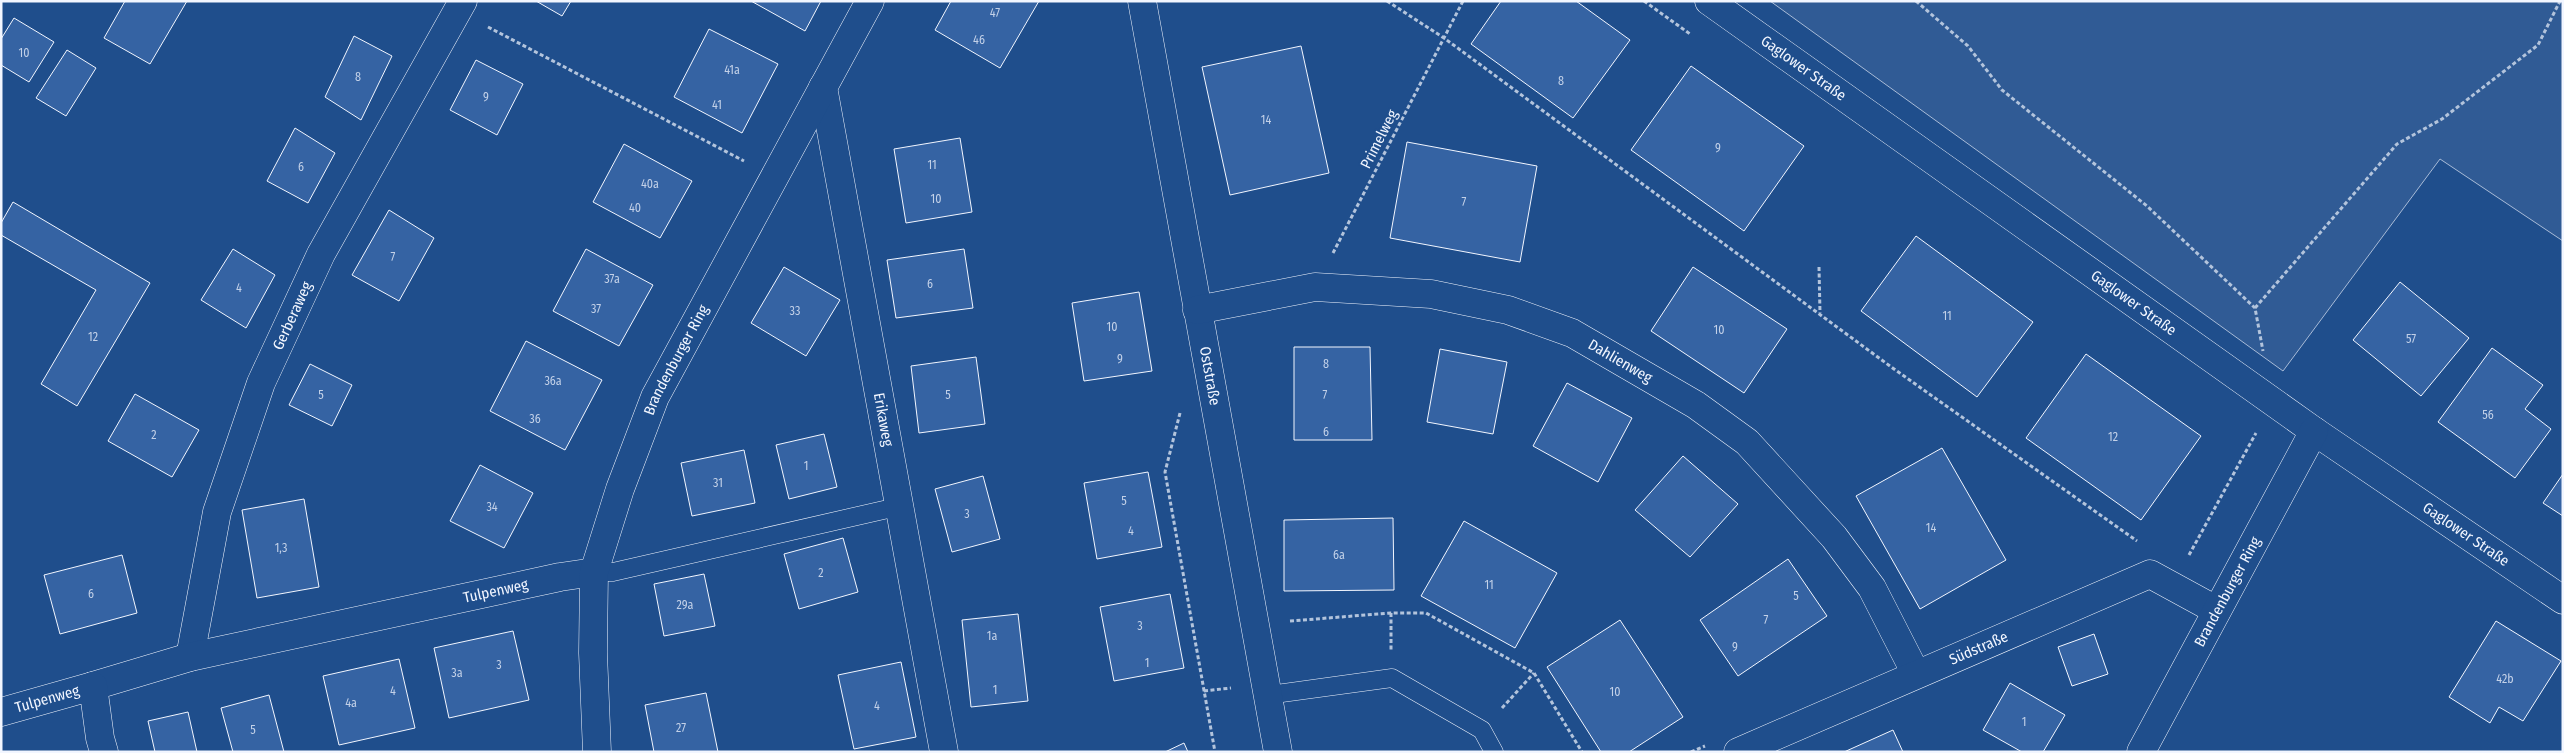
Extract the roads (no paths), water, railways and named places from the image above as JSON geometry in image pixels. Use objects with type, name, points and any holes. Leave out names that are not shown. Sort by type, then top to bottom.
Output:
[{"type":"street","name":"Brandenburger Ring","points":[[597,752],[593,662],[594,572],[620,489],[655,397],[870,1]]},
{"type":"street","name":"Oststraße","points":[[1142,1],[1278,752]]},
{"type":"street","name":"Gaglower Straße","points":[[1709,1],[2314,431],[2563,600]]},
{"type":"street","name":"Gerberaweg","points":[[190,657],[217,512],[261,383],[321,254],[461,6]]},
{"type":"street","name":"Erikaweg","points":[[823,88],[944,752]]},
{"type":"street","name":"Dahlienweg","points":[[1197,310],[1315,287],[1431,294],[1508,310],[1572,333],[1696,405],[1747,442],[1834,537],[1872,588],[1916,674]]},
{"type":"street","name":"Brandenburger Ring","points":[[2141,752],[2314,431]]},
{"type":"street","name":"Tulpenweg","points":[[1,712],[190,657],[550,579],[594,572]]},
{"type":"street","name":"Südstraße","points":[[1738,752],[2150,574],[2216,610]]},
{"type":"street","name":"Tulpenweg","points":[[93,686],[100,738],[104,752]]},
{"type":"lane","name":"Tulpenweg","points":[[594,572],[613,572],[888,509],[899,504]]},
{"type":"lane","points":[[1268,695],[1392,678],[1482,730],[1494,752]]}]
